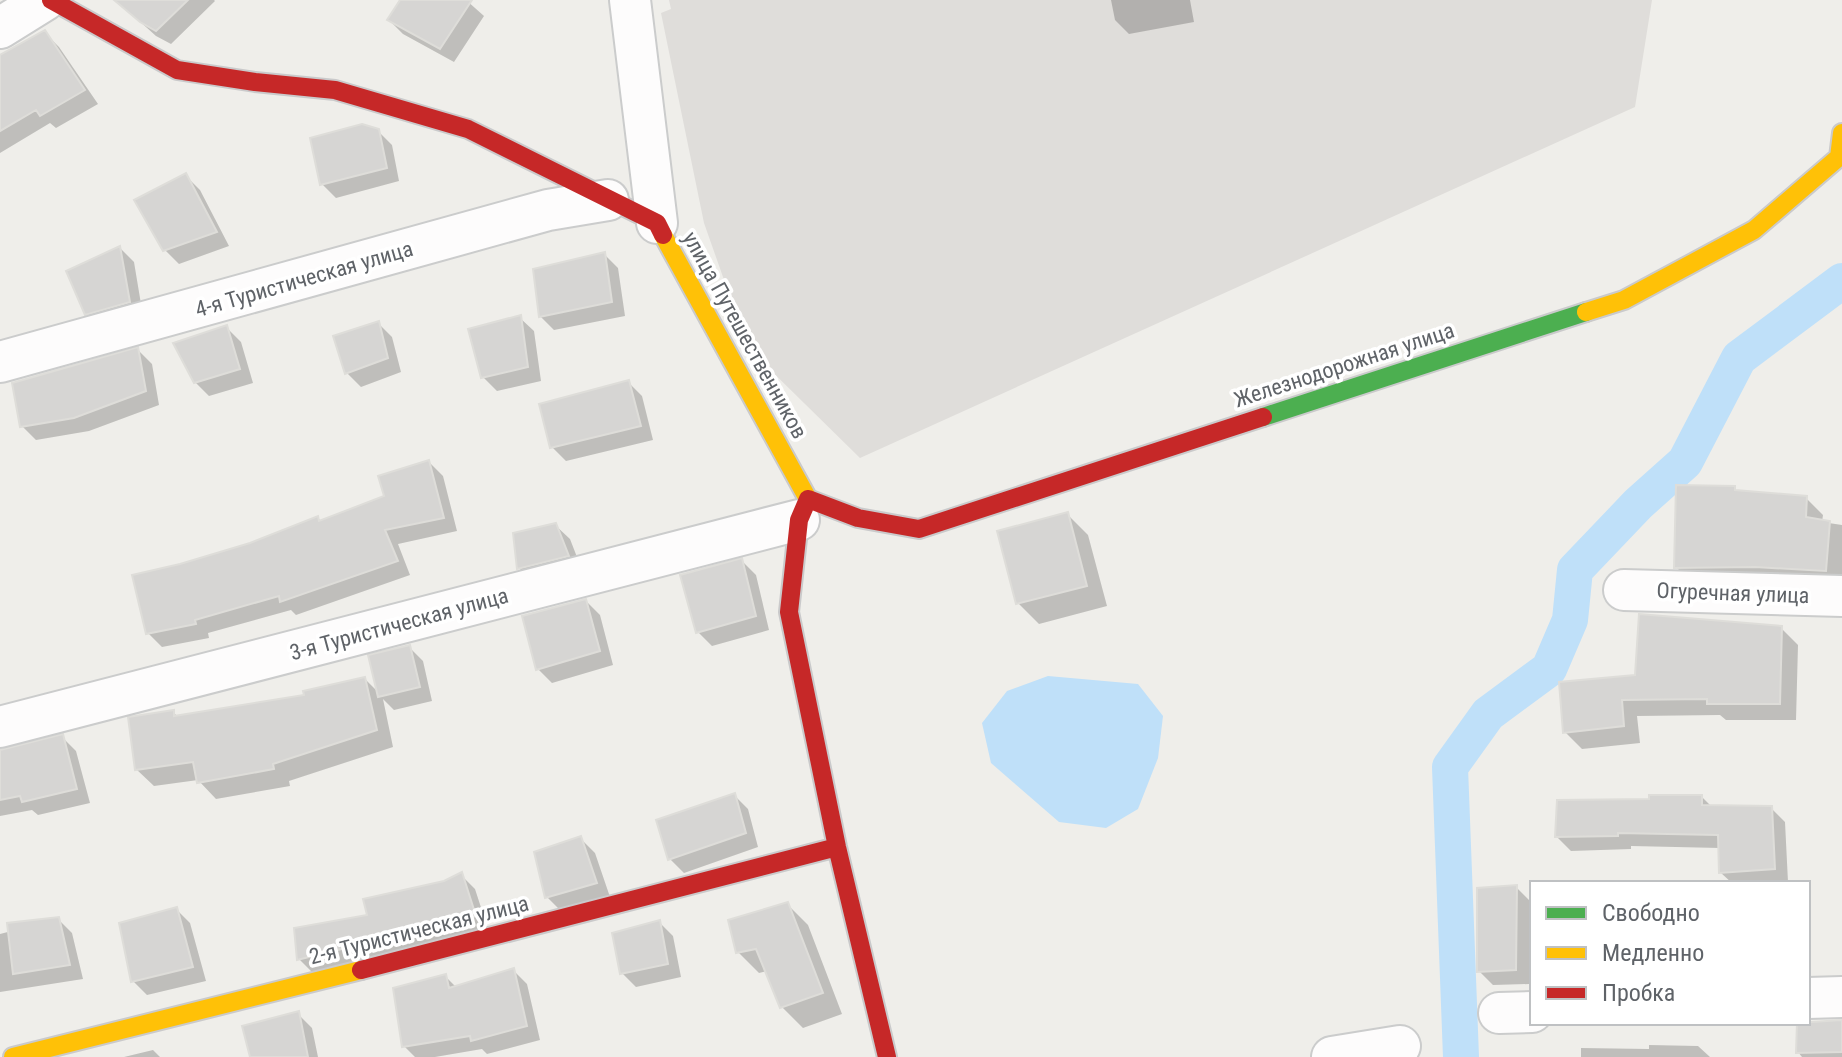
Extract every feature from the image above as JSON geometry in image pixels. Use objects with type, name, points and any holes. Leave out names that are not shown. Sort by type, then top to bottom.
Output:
[{"type":"street","points":[[0,28],[48,0]]},
{"type":"street","name":"улица Путешественников","points":[[48,0],[177,70],[335,90],[468,129],[657,223],[803,510]]},
{"type":"street","points":[[630,0],[657,223]]},
{"type":"street","name":"Железнодорожная улица","points":[[803,510],[919,529],[1624,300],[1754,230],[1839,157],[1842,133]]},
{"type":"street","name":"4-я Туристическая улица","points":[[0,362],[548,210],[608,200]]},
{"type":"street","points":[[803,510],[789,612],[879,1054]]},
{"type":"street","name":"3-я Туристическая улица","points":[[0,727],[803,510]]},
{"type":"street","name":"Огуречная улица","points":[[1624,590],[1842,596]]},
{"type":"street","name":"2-я Туристическая улица","points":[[13,1057],[589,913],[837,847]]},
{"type":"street","points":[[1810,998],[1842,997]]},
{"type":"street","points":[[1332,1057],[1400,1046]]},
{"type":"shaded area","points":[[669,0],[1652,0],[1635,107],[860,458],[748,348],[704,223],[661,13],[671,9]]},
{"type":"water","points":[[1048,676],[1138,684],[1163,716],[1158,758],[1138,809],[1106,828],[1059,822],[991,763],[982,723],[1007,691]]},
{"type":"building","points":[[114,0],[188,0],[156,31]]},
{"type":"building","points":[[400,0],[472,0],[440,49],[387,20]]},
{"type":"building","points":[[45,30],[85,90],[40,116],[36,110],[0,131],[0,55]]},
{"type":"building","points":[[362,124],[379,129],[387,168],[320,185],[310,138]]},
{"type":"building","points":[[186,173],[217,232],[163,251],[134,200]]},
{"type":"building","points":[[120,246],[130,302],[85,315],[66,271]]},
{"type":"building","points":[[605,252],[612,302],[539,317],[533,269]]},
{"type":"building","points":[[521,315],[528,367],[481,378],[468,329]]},
{"type":"building","points":[[379,321],[388,358],[345,374],[333,336]]},
{"type":"building","points":[[227,325],[240,369],[194,383],[173,343]]},
{"type":"building","points":[[138,347],[146,391],[74,418],[20,427],[12,383]]},
{"type":"building","points":[[629,380],[641,426],[550,448],[539,404]]},
{"type":"building","points":[[429,460],[444,518],[385,530],[398,561],[280,602],[279,596],[195,620],[196,624],[146,634],[132,575],[250,543],[318,516],[319,521],[384,496],[378,476]]},
{"type":"building","points":[[1676,485],[1735,486],[1735,490],[1807,496],[1806,517],[1830,521],[1826,571],[1755,567],[1674,568]]},
{"type":"building","points":[[1068,512],[1087,586],[1016,604],[997,531]]},
{"type":"building","points":[[556,523],[569,556],[517,569],[513,533]]},
{"type":"building","points":[[742,558],[756,616],[696,633],[680,575]]},
{"type":"building","points":[[586,599],[600,651],[536,670],[522,616]]},
{"type":"building","points":[[1639,614],[1782,626],[1780,704],[1707,704],[1707,699],[1622,700],[1624,726],[1563,733],[1559,682],[1635,675]]},
{"type":"building","points":[[410,645],[420,687],[378,697],[368,655]]},
{"type":"building","points":[[365,677],[377,730],[273,764],[274,769],[197,783],[193,762],[135,770],[128,717],[174,710],[174,716],[304,695],[303,691]]},
{"type":"building","points":[[63,734],[77,789],[22,802],[20,796],[0,800],[0,750]]},
{"type":"building","points":[[735,793],[746,833],[668,860],[656,820]]},
{"type":"building","points":[[1649,795],[1702,795],[1702,805],[1772,806],[1775,869],[1719,873],[1718,835],[1618,833],[1618,836],[1555,837],[1557,800],[1649,799]]},
{"type":"building","points":[[581,836],[597,883],[545,898],[534,852]]},
{"type":"building","points":[[462,872],[476,916],[297,960],[294,928],[367,915],[363,899],[444,881]]},
{"type":"building","points":[[1517,885],[1516,970],[1477,972],[1477,888]]},
{"type":"building","points":[[788,902],[823,993],[780,1008],[756,949],[736,953],[728,920]]},
{"type":"building","points":[[177,907],[193,967],[131,982],[119,923]]},
{"type":"building","points":[[59,917],[70,965],[13,974],[7,923]]},
{"type":"building","points":[[660,920],[668,964],[620,974],[612,933]]},
{"type":"building","points":[[514,968],[527,1026],[471,1041],[470,1036],[402,1047],[393,988],[446,974],[449,988]]},
{"type":"building","points":[[299,1011],[308,1057],[250,1057],[242,1026]]},
{"type":"building","points":[[1842,1020],[1842,1052],[1796,1053],[1797,1025],[1810,1025],[1810,1022]]},
{"type":"waterway","points":[[1461,1057],[1450,767],[1488,714],[1549,669],[1570,620],[1575,570],[1638,504],[1685,462],[1739,358],[1842,281]]},
{"type":"traffic: fast","points":[[1263,417],[1586,312]]},
{"type":"traffic: slow","points":[[1586,312],[1624,300],[1754,230],[1839,157],[1842,133]]},
{"type":"traffic: slow","points":[[663,235],[808,499]]},
{"type":"traffic: slow","points":[[13,1057],[361,970]]},
{"type":"traffic: jam","points":[[51,0],[177,70],[335,90],[468,129],[657,223],[663,235]]},
{"type":"traffic: jam","points":[[808,499],[858,518],[919,529],[1263,417]]},
{"type":"traffic: jam","points":[[808,499],[799,520],[789,612],[837,847],[887,1057]]},
{"type":"traffic: jam","points":[[361,970],[837,847]]}]
